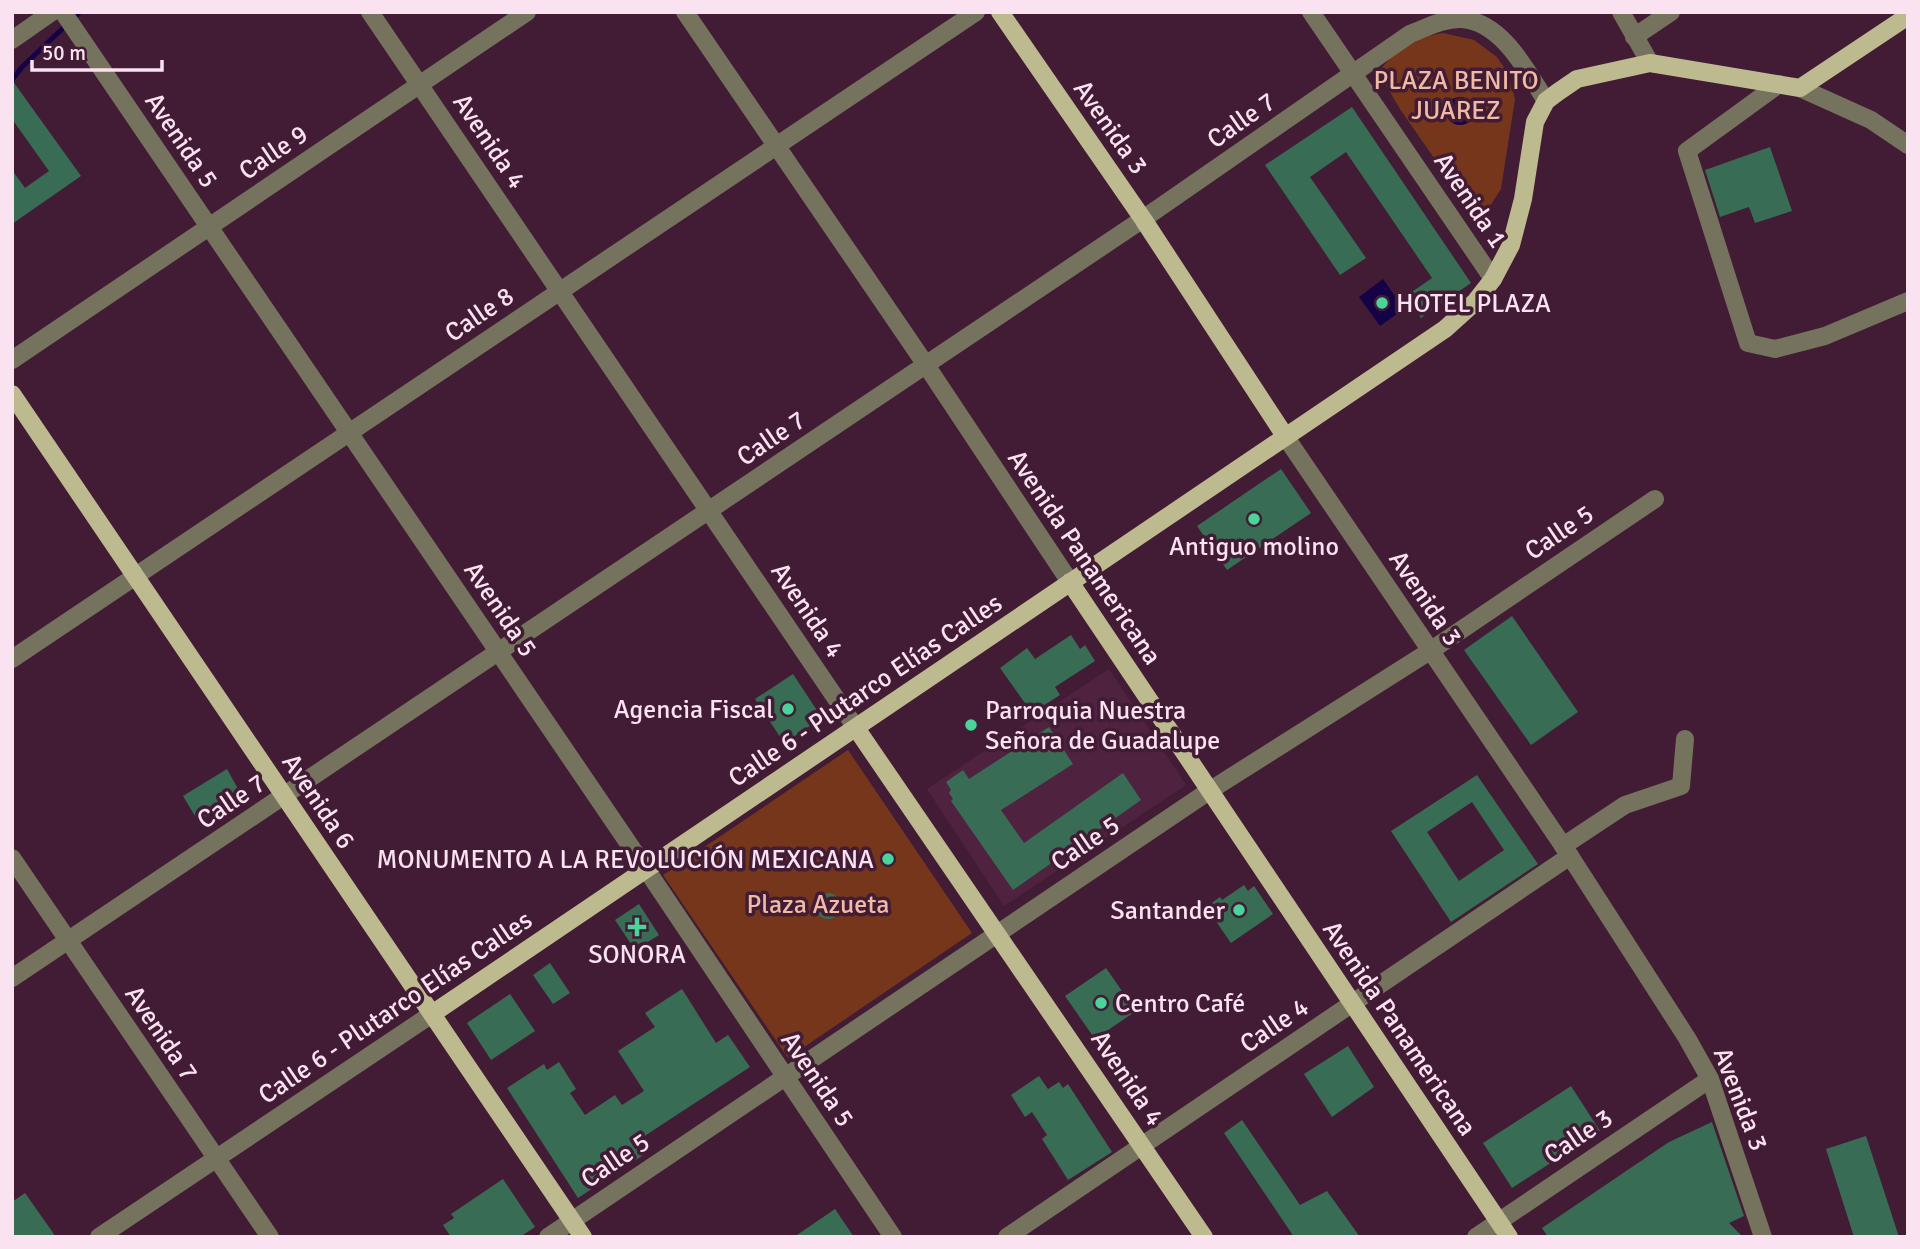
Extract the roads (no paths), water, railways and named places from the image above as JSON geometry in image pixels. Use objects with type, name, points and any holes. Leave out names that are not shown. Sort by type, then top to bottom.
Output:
[{"type":"main road","name":"Avenida 3","points":[[1000,12],[1143,219],[1285,436]]},
{"type":"main road","points":[[1546,101],[1577,79],[1650,63],[1800,88],[1908,16]]},
{"type":"main road","name":"Calle 6 - Plutarco Elías Calles","points":[[432,1014],[1445,329],[1475,302],[1493,279],[1511,245],[1535,122],[1546,101]]},
{"type":"main road","name":"Avenida 6","points":[[12,394],[583,1237]]},
{"type":"main road","name":"Avenida Panamericana","points":[[1070,582],[1508,1237]]},
{"type":"main road","name":"Avenida 4","points":[[856,728],[1204,1237]]},
{"type":"street","points":[[12,40],[52,12]]},
{"type":"street","name":"Avenida 5","points":[[63,12],[893,1237]]},
{"type":"street","name":"Avenida 4","points":[[370,12],[856,728]]},
{"type":"street","name":"Calle 9","points":[[12,360],[527,12]]},
{"type":"street","name":"Avenida Panamericana","points":[[685,12],[926,365],[1070,582]]},
{"type":"street","name":"Calle 8","points":[[12,659],[976,12]]},
{"type":"street","name":"Avenida 1","points":[[1311,12],[1493,279]]},
{"type":"street","points":[[1621,12],[1650,63]]},
{"type":"street","points":[[1634,37],[1671,12]]},
{"type":"street","name":"Calle 7","points":[[12,978],[1143,219],[1410,34],[1439,22],[1463,19],[1484,25],[1503,41],[1523,65],[1546,101]]},
{"type":"street","points":[[1779,84],[1687,151],[1748,343],[1775,349],[1825,336],[1908,301]]},
{"type":"street","points":[[1800,88],[1871,120],[1908,145]]},
{"type":"street","name":"Avenida 3","points":[[1285,436],[1567,851],[1687,1038],[1710,1079],[1763,1237]]},
{"type":"street","name":"Calle 5","points":[[548,1237],[1209,791],[1430,650],[1655,499]]},
{"type":"street","name":"Calle 4","points":[[1007,1237],[1352,1004],[1567,851],[1625,805],[1681,786],[1685,739]]},
{"type":"street","name":"Avenida 7","points":[[12,858],[270,1237]]},
{"type":"street","name":"Calle 6 - Plutarco Elías Calles","points":[[99,1237],[432,1014]]},
{"type":"street","name":"Calle 3","points":[[1476,1237],[1710,1079]]},
{"type":"waterway","points":[[12,80],[22,67],[80,12]]},
{"type":"place","name":"HOTEL PLAZA","points":[[1382,303]]},
{"type":"place","name":"Antiguo molino","points":[[1254,519]]},
{"type":"place","name":"Agencia Fiscal","points":[[788,709]]},
{"type":"place","name":"Parroquia Nuestra Señora de Guadalupe","points":[[971,725]]},
{"type":"place","name":"MONUMENTO A LA REVOLUCIÓN MEXICANA","points":[[888,859]]},
{"type":"place","name":"Santander","points":[[1239,910]]},
{"type":"place","name":"SONORA","points":[[637,927]]},
{"type":"place","name":"Centro Café","points":[[1101,1003]]},
{"type":"park label","name":"PLAZA BENITO JUAREZ","points":[[1456,95]]},
{"type":"park label","name":"Plaza Azueta","points":[[818,904]]}]
